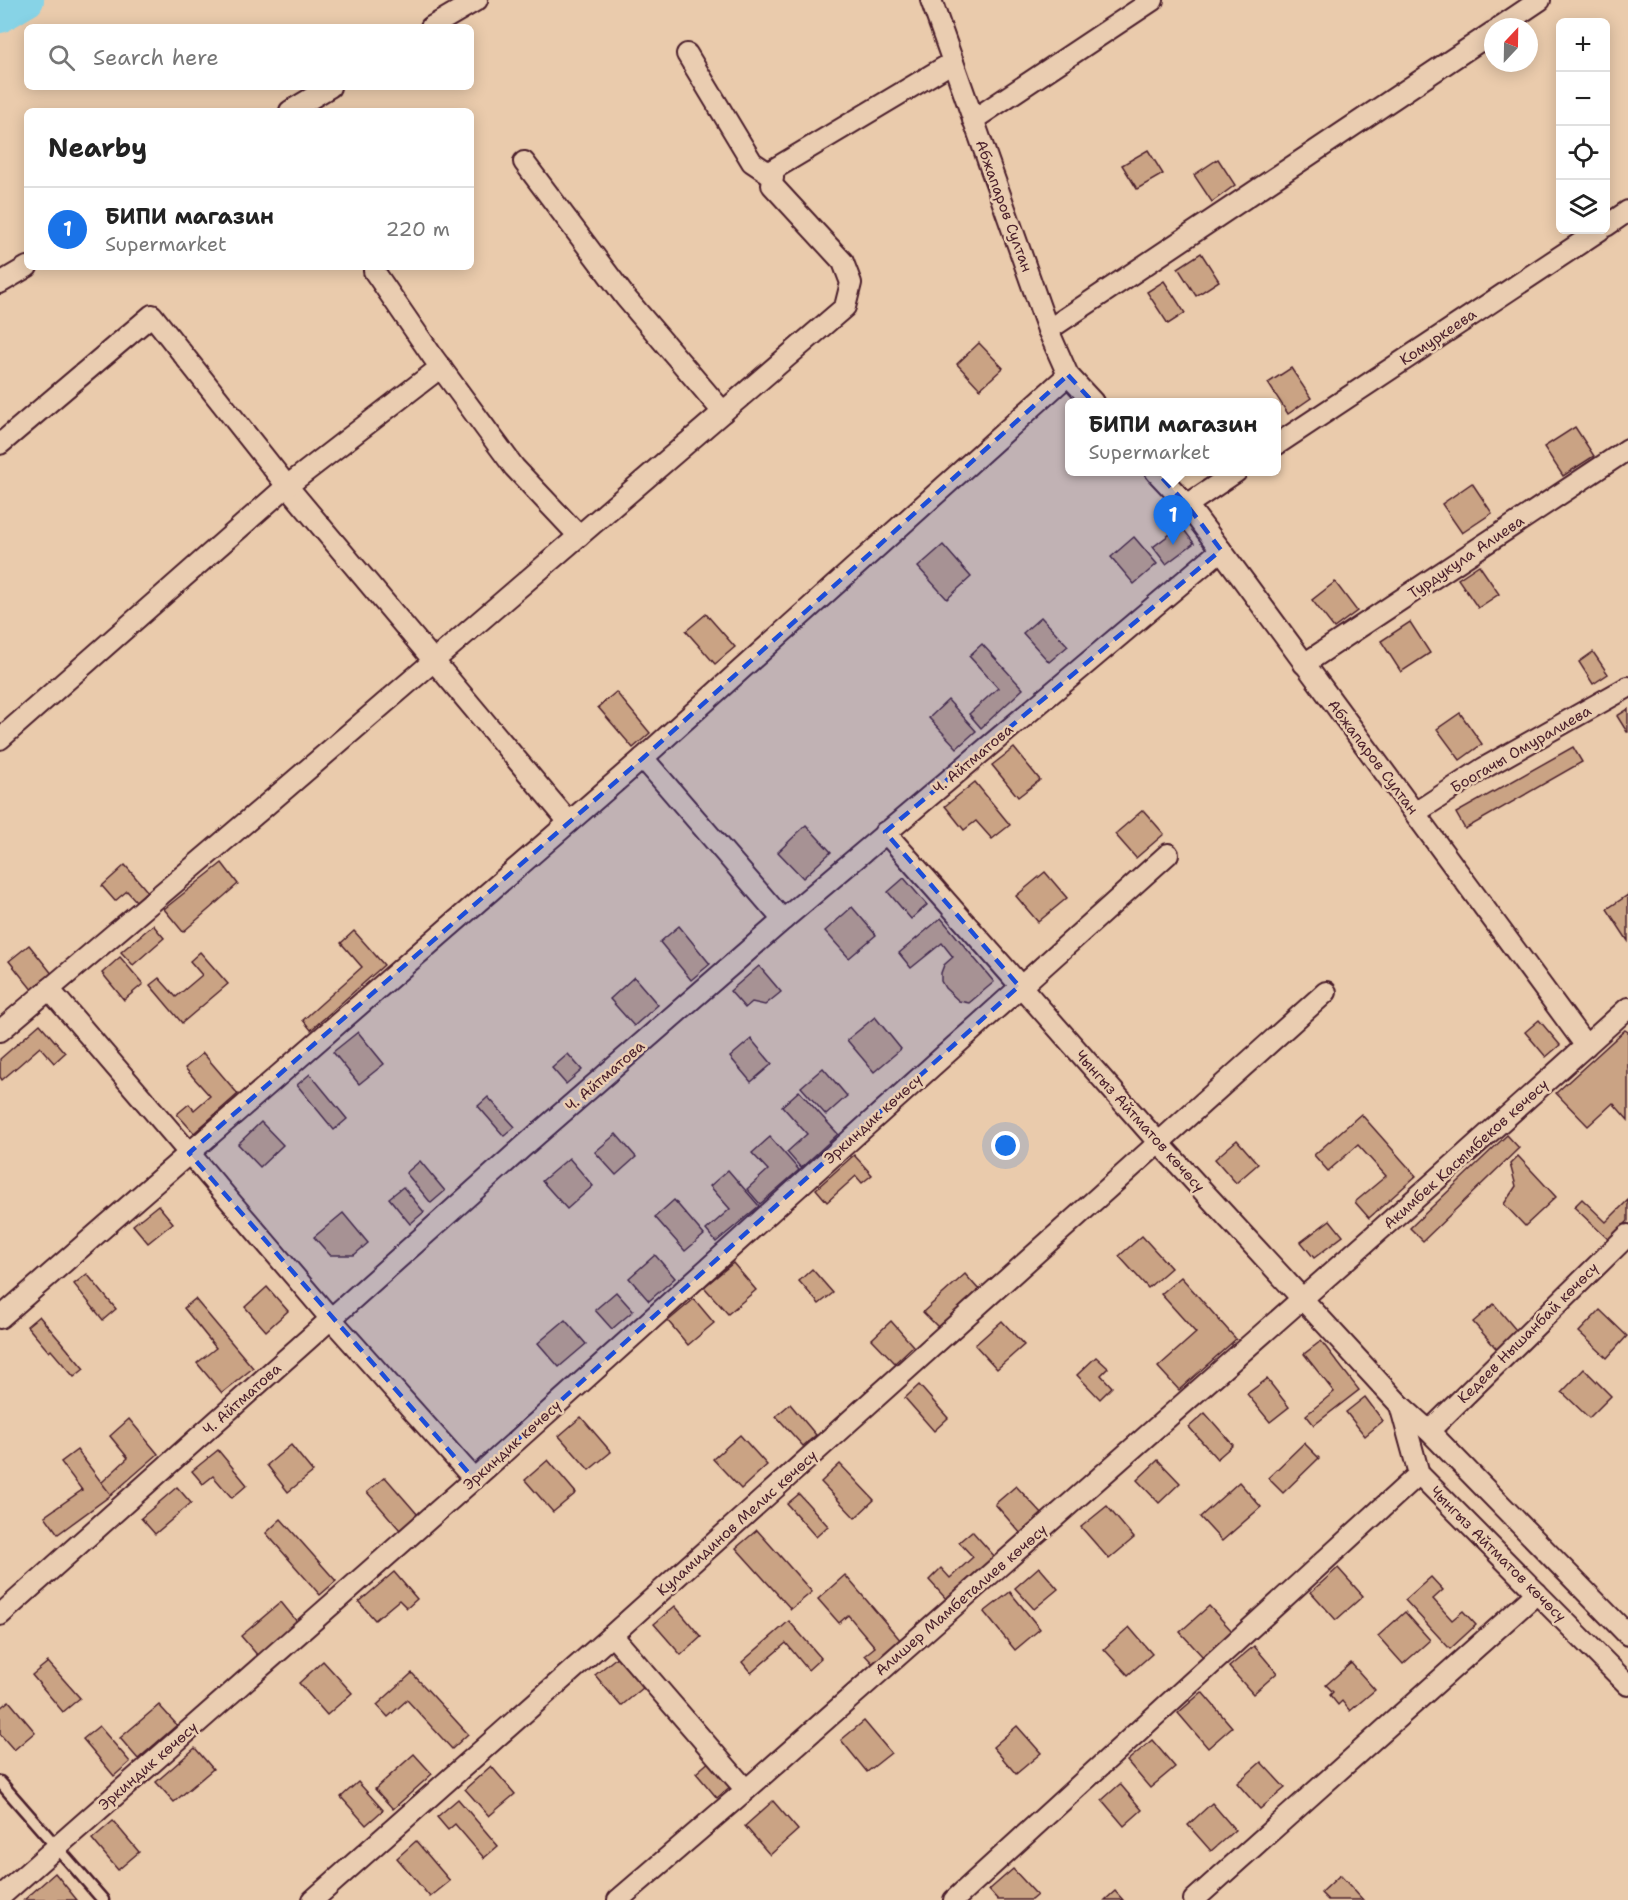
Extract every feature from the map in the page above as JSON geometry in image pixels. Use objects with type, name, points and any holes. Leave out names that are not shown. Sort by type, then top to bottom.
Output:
[{"type":"street","points":[[436,24],[477,0]]},
{"type":"street","name":"Абжапаров Султан","points":[[931,0],[1048,330],[1068,375],[1090,398]]},
{"type":"street","points":[[974,120],[1153,0]]},
{"type":"street","points":[[1513,18],[1540,0]]},
{"type":"street","points":[[1048,330],[1484,38]]},
{"type":"street","points":[[687,54],[752,162],[773,176]]},
{"type":"street","points":[[0,1032],[844,307],[851,283],[843,262],[772,185],[774,169],[953,62]]},
{"type":"street","points":[[295,108],[325,90]]},
{"type":"street","points":[[524,162],[626,298],[723,412]]},
{"type":"street","points":[[1610,223],[1628,211]]},
{"type":"street","name":"Комуркеева","points":[[1281,442],[1594,234]]},
{"type":"street","points":[[0,283],[24,269]]},
{"type":"street","points":[[374,271],[514,467],[579,536]]},
{"type":"street","points":[[0,444],[152,315],[287,486],[569,822]]},
{"type":"street","points":[[0,739],[287,486],[441,367]]},
{"type":"street","points":[[0,1318],[643,758],[1068,375]]},
{"type":"street","name":"Турдукула Алиева","points":[[1304,664],[1628,449]]},
{"type":"street","name":"Абжапаров Султан","points":[[1161,476],[1187,505],[1221,550],[1586,1046]]},
{"type":"street","points":[[1187,505],[1229,476]]},
{"type":"street","name":"Ч. Айтматова","points":[[0,1615],[524,1146],[783,920],[1221,550]]},
{"type":"street","name":"Боогачы Омуралиева","points":[[1415,813],[1484,768],[1628,687]]},
{"type":"street","points":[[643,758],[783,920]]},
{"type":"street","name":"Чынгыз Айтматов көчөсү","points":[[885,832],[1158,1142],[1400,1405],[1429,1431],[1628,1635]]},
{"type":"street","name":"Эркиндик көчөсү","points":[[0,1897],[474,1479],[1168,854]]},
{"type":"street","points":[[49,989],[331,1319],[474,1479]]},
{"type":"street","name":"Куламидинов Мелис көчөсү","points":[[313,1900],[612,1635],[1326,992]]},
{"type":"street","name":"Акимбек Касымбеков көчөсү","points":[[1303,1299],[1628,1008]]},
{"type":"street","name":"Кедеев Нышанбай көчөсү","points":[[1429,1431],[1628,1235]]},
{"type":"street","name":"Алишер Мамбеталиев көчөсү","points":[[618,1900],[1303,1299]]},
{"type":"street","name":"Чынгыз Айтматов көчөсү","points":[[1400,1405],[1419,1474],[1628,1685]]},
{"type":"street","points":[[954,1900],[1419,1474]]},
{"type":"street","points":[[1194,1900],[1537,1593]]},
{"type":"street","points":[[612,1635],[746,1790]]},
{"type":"lane","points":[[0,1782],[104,1900]]},
{"type":"highlighted area","points":[[1068,375],[1187,505],[1221,550],[885,832],[1019,986],[474,1479],[189,1153],[643,758]]},
{"type":"building","points":[[1148,150],[1163,174],[1137,189],[1122,165]]},
{"type":"building","points":[[1218,159],[1235,185],[1212,202],[1194,175]]},
{"type":"building","points":[[1201,253],[1219,281],[1196,296],[1178,268]]},
{"type":"building","points":[[1164,281],[1185,313],[1168,324],[1147,292]]},
{"type":"building","points":[[979,343],[1003,368],[980,389],[957,364]]},
{"type":"building","points":[[1291,368],[1311,398],[1288,414],[1281,403],[1281,398],[1278,398],[1268,383]]},
{"type":"building","points":[[1575,427],[1594,456],[1563,476],[1544,447]]},
{"type":"building","points":[[1472,483],[1492,513],[1462,533],[1442,504]]},
{"type":"building","points":[[1181,526],[1194,543],[1166,564],[1153,547]]},
{"type":"building","points":[[1134,537],[1157,564],[1134,584],[1111,557]]},
{"type":"building","points":[[943,545],[971,577],[947,599],[918,567]]},
{"type":"building","points":[[1479,565],[1499,594],[1478,608],[1458,579]]},
{"type":"building","points":[[1335,582],[1357,611],[1334,628],[1312,600]]},
{"type":"building","points":[[706,614],[735,647],[715,664],[686,631]]},
{"type":"building","points":[[1041,617],[1068,646],[1049,662],[1023,633]]},
{"type":"building","points":[[1410,622],[1430,653],[1401,672],[1381,641]]},
{"type":"building","points":[[982,644],[1023,689],[981,728],[969,714],[998,688],[969,656]]},
{"type":"building","points":[[1593,652],[1608,674],[1593,684],[1579,662]]},
{"type":"building","points":[[616,692],[650,733],[633,748],[598,707]]},
{"type":"building","points":[[948,700],[976,731],[957,748],[929,718]]},
{"type":"building","points":[[1628,709],[1628,732],[1627,732],[1617,716]]},
{"type":"building","points":[[1460,713],[1482,744],[1460,760],[1437,729]]},
{"type":"building","points":[[1573,747],[1582,762],[1465,829],[1456,813]]},
{"type":"building","points":[[1014,748],[1040,780],[1018,797],[992,765]]},
{"type":"building","points":[[975,782],[1010,825],[992,839],[976,821],[964,830],[945,806]]},
{"type":"building","points":[[1143,810],[1164,834],[1136,858],[1115,834]]},
{"type":"building","points":[[806,825],[831,852],[803,878],[778,852]]},
{"type":"building","points":[[222,863],[238,884],[183,932],[164,909]]},
{"type":"building","points":[[125,865],[147,891],[136,901],[127,891],[115,901],[102,886]]},
{"type":"building","points":[[1045,872],[1067,898],[1038,922],[1016,896]]},
{"type":"building","points":[[904,878],[927,905],[911,919],[888,892]]},
{"type":"building","points":[[1628,895],[1628,941],[1607,909]]},
{"type":"building","points":[[852,907],[876,935],[849,958],[825,931]]},
{"type":"building","points":[[941,918],[994,982],[969,1003],[959,1001],[941,981],[944,965],[953,957],[942,943],[911,968],[899,953]]},
{"type":"building","points":[[153,925],[164,938],[133,965],[121,952]]},
{"type":"building","points":[[679,926],[710,964],[691,980],[660,942]]},
{"type":"building","points":[[354,931],[384,965],[311,1030],[303,1020],[362,967],[341,943]]},
{"type":"building","points":[[29,945],[53,975],[33,991],[9,961]]},
{"type":"building","points":[[200,952],[228,984],[182,1023],[150,985],[159,978],[176,997],[202,975],[190,961]]},
{"type":"building","points":[[120,957],[143,984],[124,1000],[102,973]]},
{"type":"building","points":[[759,966],[781,992],[765,1005],[752,1002],[745,1008],[730,991]]},
{"type":"building","points":[[634,977],[658,1005],[634,1026],[610,999]]},
{"type":"building","points":[[875,1017],[901,1049],[874,1072],[847,1040]]},
{"type":"building","points":[[1539,1020],[1560,1045],[1546,1057],[1525,1032]]},
{"type":"building","points":[[40,1024],[65,1053],[54,1063],[40,1047],[2,1080],[0,1059]]},
{"type":"building","points":[[1625,1030],[1628,1032],[1628,1120],[1613,1103],[1588,1126],[1556,1093]]},
{"type":"building","points":[[358,1032],[384,1064],[359,1084],[333,1052]]},
{"type":"building","points":[[751,1039],[772,1064],[751,1082],[730,1057]]},
{"type":"building","points":[[203,1053],[238,1094],[194,1133],[177,1114],[189,1104],[194,1110],[210,1096],[185,1068]]},
{"type":"building","points":[[568,1054],[582,1070],[566,1084],[552,1068]]},
{"type":"building","points":[[823,1068],[847,1096],[826,1115],[801,1087]]},
{"type":"building","points":[[310,1074],[347,1119],[334,1130],[297,1085]]},
{"type":"building","points":[[799,1091],[838,1134],[801,1168],[787,1152],[807,1134],[782,1106]]},
{"type":"building","points":[[488,1097],[515,1127],[504,1136],[478,1106]]},
{"type":"building","points":[[1361,1114],[1416,1176],[1369,1218],[1355,1202],[1386,1176],[1358,1145],[1328,1171],[1314,1155]]},
{"type":"building","points":[[261,1122],[283,1145],[260,1167],[238,1144]]},
{"type":"building","points":[[616,1134],[636,1157],[616,1175],[595,1152]]},
{"type":"building","points":[[1507,1135],[1519,1148],[1423,1241],[1410,1228]]},
{"type":"building","points":[[770,1137],[799,1170],[760,1204],[747,1189],[768,1170],[752,1153]]},
{"type":"building","points":[[1237,1140],[1258,1164],[1236,1183],[1215,1159]]},
{"type":"building","points":[[854,1155],[872,1175],[862,1183],[856,1176],[827,1202],[816,1189]]},
{"type":"building","points":[[1518,1156],[1556,1197],[1525,1226],[1504,1204],[1516,1186],[1510,1164]]},
{"type":"building","points":[[569,1158],[593,1186],[567,1209],[542,1181]]},
{"type":"building","points":[[420,1161],[445,1191],[431,1203],[406,1173]]},
{"type":"building","points":[[728,1170],[759,1206],[716,1242],[706,1230],[730,1209],[710,1186]]},
{"type":"building","points":[[403,1187],[424,1212],[410,1224],[389,1198]]},
{"type":"building","points":[[1582,1199],[1606,1222],[1628,1200],[1628,1221],[1609,1240],[1574,1207]]},
{"type":"building","points":[[674,1200],[704,1235],[685,1251],[655,1217]]},
{"type":"building","points":[[158,1205],[173,1223],[148,1243],[133,1225]]},
{"type":"building","points":[[343,1213],[368,1243],[354,1255],[330,1255],[314,1237]]},
{"type":"building","points":[[1330,1220],[1343,1236],[1314,1258],[1301,1242]]},
{"type":"building","points":[[1142,1236],[1171,1268],[1148,1288],[1119,1256]]},
{"type":"building","points":[[655,1255],[675,1278],[649,1301],[629,1278]]},
{"type":"building","points":[[733,1263],[756,1290],[728,1314],[704,1287]]},
{"type":"building","points":[[812,1269],[833,1293],[819,1304],[799,1281]]},
{"type":"building","points":[[87,1274],[116,1309],[103,1320],[74,1284]]},
{"type":"building","points":[[965,1274],[979,1290],[938,1327],[923,1312]]},
{"type":"building","points":[[1181,1277],[1236,1339],[1179,1390],[1158,1367],[1196,1333],[1161,1294]]},
{"type":"building","points":[[267,1287],[288,1311],[266,1331],[245,1307]]},
{"type":"building","points":[[616,1292],[633,1311],[612,1329],[595,1310]]},
{"type":"building","points":[[195,1299],[253,1368],[222,1393],[197,1363],[216,1348],[184,1308]]},
{"type":"building","points":[[694,1299],[714,1323],[688,1345],[668,1321]]},
{"type":"building","points":[[1494,1304],[1521,1336],[1501,1354],[1473,1322]]},
{"type":"building","points":[[1600,1310],[1627,1336],[1607,1358],[1579,1332]]},
{"type":"building","points":[[39,1316],[84,1369],[74,1377],[27,1326]]},
{"type":"building","points":[[565,1320],[586,1344],[559,1367],[538,1343]]},
{"type":"building","points":[[891,1321],[913,1346],[895,1363],[872,1339]]},
{"type":"building","points":[[1002,1321],[1024,1345],[997,1369],[975,1345]]},
{"type":"building","points":[[1321,1341],[1359,1390],[1314,1425],[1306,1415],[1334,1392],[1304,1354]]},
{"type":"building","points":[[1096,1357],[1108,1368],[1101,1375],[1112,1387],[1100,1399],[1077,1375]]},
{"type":"building","points":[[1584,1369],[1611,1396],[1589,1418],[1562,1392]]},
{"type":"building","points":[[1267,1379],[1289,1407],[1270,1422],[1247,1394]]},
{"type":"building","points":[[919,1385],[948,1418],[934,1431],[905,1398]]},
{"type":"building","points":[[1365,1397],[1383,1421],[1365,1436],[1346,1412]]},
{"type":"building","points":[[790,1404],[816,1435],[803,1446],[776,1416]]},
{"type":"building","points":[[1205,1413],[1233,1445],[1217,1459],[1189,1427]]},
{"type":"building","points":[[581,1417],[611,1452],[589,1470],[559,1436]]},
{"type":"building","points":[[129,1419],[158,1454],[111,1495],[101,1483],[128,1458],[110,1436]]},
{"type":"building","points":[[740,1435],[767,1465],[741,1489],[713,1459]]},
{"type":"building","points":[[1304,1443],[1319,1458],[1283,1493],[1268,1478]]},
{"type":"building","points":[[291,1445],[313,1472],[288,1492],[267,1465]]},
{"type":"building","points":[[77,1450],[111,1495],[58,1534],[45,1516],[82,1490],[61,1462]]},
{"type":"building","points":[[218,1450],[247,1485],[232,1498],[213,1476],[203,1484],[192,1471]]},
{"type":"building","points":[[548,1460],[576,1493],[553,1512],[525,1480]]},
{"type":"building","points":[[1158,1460],[1180,1483],[1159,1503],[1137,1480]]},
{"type":"building","points":[[840,1464],[874,1500],[855,1518],[821,1482]]},
{"type":"building","points":[[385,1477],[418,1515],[400,1530],[367,1492]]},
{"type":"building","points":[[1239,1482],[1261,1507],[1222,1541],[1200,1517]]},
{"type":"building","points":[[1016,1486],[1044,1516],[1022,1535],[995,1504]]},
{"type":"building","points":[[177,1487],[191,1503],[155,1534],[141,1518]]},
{"type":"building","points":[[799,1494],[828,1526],[816,1537],[787,1504]]},
{"type":"building","points":[[1107,1506],[1134,1538],[1109,1559],[1081,1527]]},
{"type":"building","points":[[281,1519],[336,1581],[320,1595],[266,1533]]},
{"type":"building","points":[[757,1530],[812,1592],[791,1609],[736,1548]]},
{"type":"building","points":[[972,1531],[996,1558],[948,1601],[929,1580],[941,1568],[950,1578],[973,1557],[959,1542]]},
{"type":"building","points":[[1039,1567],[1058,1589],[1034,1609],[1015,1588]]},
{"type":"building","points":[[1338,1568],[1363,1596],[1336,1620],[1311,1592]]},
{"type":"building","points":[[394,1572],[417,1599],[407,1608],[399,1600],[375,1620],[359,1602]]},
{"type":"building","points":[[845,1575],[902,1642],[874,1665],[865,1655],[875,1647],[848,1615],[839,1623],[818,1599]]},
{"type":"building","points":[[1431,1577],[1443,1590],[1433,1599],[1452,1620],[1463,1611],[1476,1625],[1450,1649],[1405,1600]]},
{"type":"building","points":[[1010,1592],[1040,1629],[1015,1650],[984,1612]]},
{"type":"building","points":[[281,1602],[298,1623],[259,1657],[241,1636]]},
{"type":"building","points":[[675,1606],[701,1637],[681,1655],[654,1624]]},
{"type":"building","points":[[1209,1606],[1232,1631],[1203,1657],[1180,1632]]},
{"type":"building","points":[[1405,1612],[1430,1640],[1403,1664],[1378,1636]]},
{"type":"building","points":[[789,1621],[821,1658],[808,1670],[786,1643],[751,1673],[742,1662]]},
{"type":"building","points":[[1129,1627],[1152,1654],[1128,1675],[1104,1649]]},
{"type":"building","points":[[1254,1646],[1277,1673],[1253,1694],[1229,1667]]},
{"type":"building","points":[[617,1657],[643,1688],[621,1706],[595,1675]]},
{"type":"building","points":[[323,1661],[352,1693],[327,1715],[299,1683]]},
{"type":"building","points":[[48,1662],[80,1698],[63,1712],[32,1675]]},
{"type":"building","points":[[1351,1663],[1375,1690],[1350,1711],[1342,1701],[1338,1705],[1330,1695],[1333,1692],[1326,1685]]},
{"type":"building","points":[[412,1673],[468,1734],[452,1749],[407,1700],[388,1717],[377,1705]]},
{"type":"building","points":[[1202,1692],[1232,1727],[1208,1748],[1178,1713]]},
{"type":"building","points":[[9,1701],[35,1732],[14,1750],[0,1734],[0,1708]]},
{"type":"building","points":[[159,1705],[177,1725],[138,1759],[120,1738]]},
{"type":"building","points":[[864,1721],[891,1753],[867,1772],[841,1740]]},
{"type":"building","points":[[99,1726],[130,1762],[114,1776],[83,1739]]},
{"type":"building","points":[[1017,1726],[1041,1753],[1016,1774],[993,1747]]},
{"type":"building","points":[[1152,1740],[1175,1767],[1150,1788],[1127,1761]]},
{"type":"building","points":[[195,1748],[213,1769],[174,1802],[156,1782]]},
{"type":"building","points":[[414,1754],[432,1774],[393,1809],[375,1789]]},
{"type":"building","points":[[711,1760],[732,1785],[717,1798],[696,1773]]},
{"type":"building","points":[[1261,1762],[1285,1788],[1260,1809],[1237,1783]]},
{"type":"building","points":[[491,1766],[515,1794],[489,1816],[465,1789]]},
{"type":"building","points":[[358,1782],[383,1810],[366,1825],[341,1797]]},
{"type":"building","points":[[1120,1784],[1142,1810],[1124,1826],[1102,1800]]},
{"type":"building","points":[[458,1799],[498,1846],[484,1858],[455,1824],[448,1830],[437,1817]]},
{"type":"building","points":[[773,1801],[798,1830],[770,1855],[745,1826]]},
{"type":"building","points":[[1212,1803],[1235,1830],[1211,1851],[1188,1825]]},
{"type":"building","points":[[113,1821],[139,1852],[118,1870],[92,1839]]},
{"type":"building","points":[[416,1841],[450,1881],[430,1897],[397,1858]]},
{"type":"building","points":[[1013,1869],[1037,1895],[1031,1900],[998,1900],[989,1890]]},
{"type":"building","points":[[55,1873],[77,1900],[24,1900]]},
{"type":"building","points":[[1340,1875],[1363,1900],[1328,1900],[1321,1893]]},
{"type":"building","points":[[1115,1891],[1123,1900],[1105,1900]]},
{"type":"waterway","points":[[0,16],[27,0]]},
{"type":"place","name":"БИПИ магазин","points":[[1173,545]]}]
